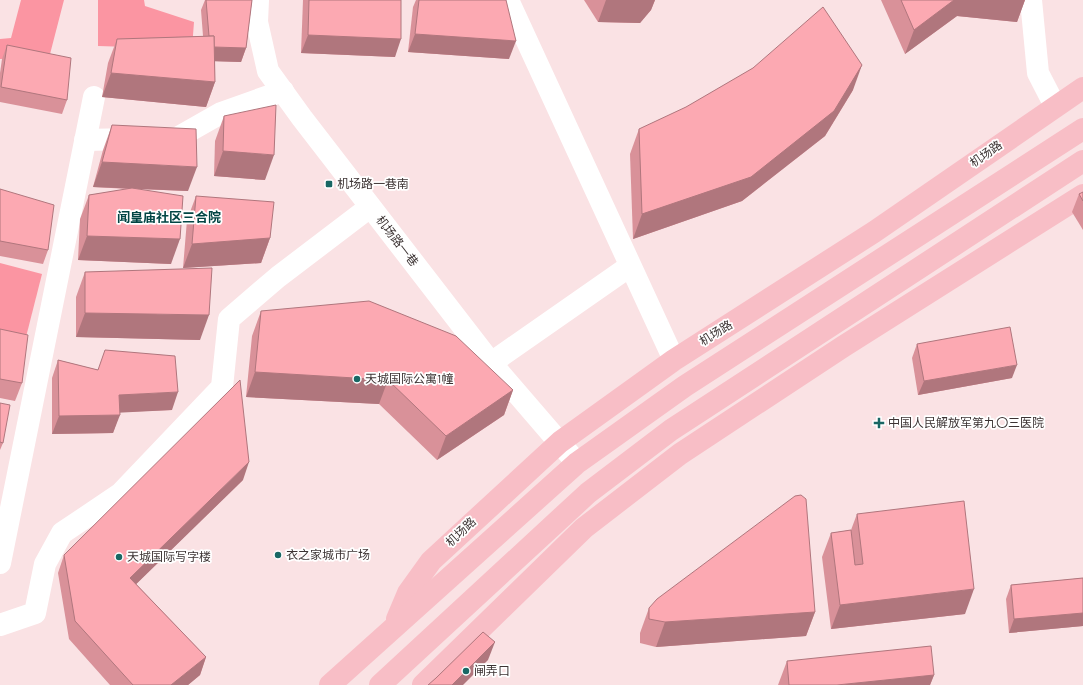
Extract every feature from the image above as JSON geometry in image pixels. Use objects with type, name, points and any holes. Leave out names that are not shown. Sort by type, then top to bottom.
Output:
[{"type":"main road","name":"机场路","points":[[394,626],[408,593],[431,561],[560,442],[674,360],[874,232],[1083,88]]},
{"type":"main road","name":"机场路","points":[[330,685],[577,463],[684,386],[1083,129]]},
{"type":"main road","points":[[380,685],[588,493],[665,434],[1083,161]]},
{"type":"main road","points":[[423,685],[584,528],[680,454],[844,346],[1083,195]]},
{"type":"street","name":"机场路一巷","points":[[258,0],[257,22],[268,71],[370,207],[491,363],[577,463]]},
{"type":"street","points":[[508,0],[674,360]]},
{"type":"street","points":[[1031,0],[1038,73],[1055,106]]},
{"type":"street","points":[[85,140],[177,138],[221,113],[282,91]]},
{"type":"street","points":[[0,563],[94,97]]},
{"type":"street","points":[[0,625],[35,613],[46,564],[62,533],[120,494],[222,387],[229,318],[278,277],[370,207]]},
{"type":"street","points":[[491,363],[630,266]]},
{"type":"shaded area","points":[[21,0],[64,0],[49,58],[0,59],[0,39],[11,38]]},
{"type":"shaded area","points":[[98,0],[144,0],[145,6],[194,22],[192,49],[98,46]]},
{"type":"shaded area","points":[[0,263],[42,274],[26,337],[0,330]]},
{"type":"building","points":[[206,0],[252,0],[246,48],[214,47],[214,36],[209,36]]},
{"type":"building","points":[[309,0],[401,0],[401,39],[308,35]]},
{"type":"building","points":[[419,0],[506,0],[516,41],[415,34]]},
{"type":"building","points":[[901,0],[954,0],[914,30]]},
{"type":"building","points":[[823,7],[862,65],[834,111],[751,177],[642,214],[639,129],[686,107],[753,68]]},
{"type":"building","points":[[214,36],[215,82],[111,73],[117,39]]},
{"type":"building","points":[[7,45],[71,58],[67,100],[1,87]]},
{"type":"building","points":[[276,105],[274,155],[223,151],[224,116]]},
{"type":"building","points":[[112,125],[196,129],[197,167],[102,162]]},
{"type":"building","points":[[132,188],[183,196],[180,239],[87,236],[89,195]]},
{"type":"building","points":[[0,189],[54,205],[48,250],[0,241]]},
{"type":"building","points":[[1083,192],[1083,201],[1079,194]]},
{"type":"building","points":[[196,196],[274,202],[270,238],[192,244]]},
{"type":"building","points":[[212,268],[209,315],[85,313],[85,272]]},
{"type":"building","name":"天城国际公寓1幢","points":[[369,301],[456,336],[513,390],[446,436],[388,380],[255,372],[261,311]]},
{"type":"building","points":[[1010,327],[1017,365],[924,381],[917,344]]},
{"type":"building","points":[[0,329],[28,335],[22,383],[0,379]]},
{"type":"building","points":[[105,350],[175,356],[178,392],[119,395],[120,415],[59,416],[58,360],[98,370]]},
{"type":"building","name":"天城国际写字楼","points":[[240,380],[249,462],[130,578],[206,657],[171,685],[133,685],[75,621],[64,555]]},
{"type":"building","points":[[0,403],[10,405],[3,443],[0,442]]},
{"type":"building","points":[[801,495],[806,499],[815,612],[665,622],[649,619],[649,608],[657,599],[795,496]]},
{"type":"building","points":[[964,501],[974,589],[840,605],[831,533],[851,530],[855,565],[863,564],[857,514]]},
{"type":"building","points":[[1083,578],[1083,613],[1014,619],[1011,585]]},
{"type":"building","points":[[483,632],[495,642],[452,685],[428,685],[436,678]]},
{"type":"building","points":[[931,646],[934,675],[837,685],[789,685],[787,661]]},
{"type":"place","name":"机场路一巷南","points":[[329,184]]},
{"type":"place","name":"天城国际公寓1幢","points":[[357,379]]},
{"type":"place","name":"中国人民解放军第九〇三医院","points":[[879,423]]},
{"type":"place","name":"衣之家城市广场","points":[[278,555]]},
{"type":"place","name":"天城国际写字楼","points":[[119,557]]},
{"type":"place","name":"闸弄口","points":[[466,671]]},
{"type":"district","name":"闻皇庙社区三合院","points":[[169,217]]}]
